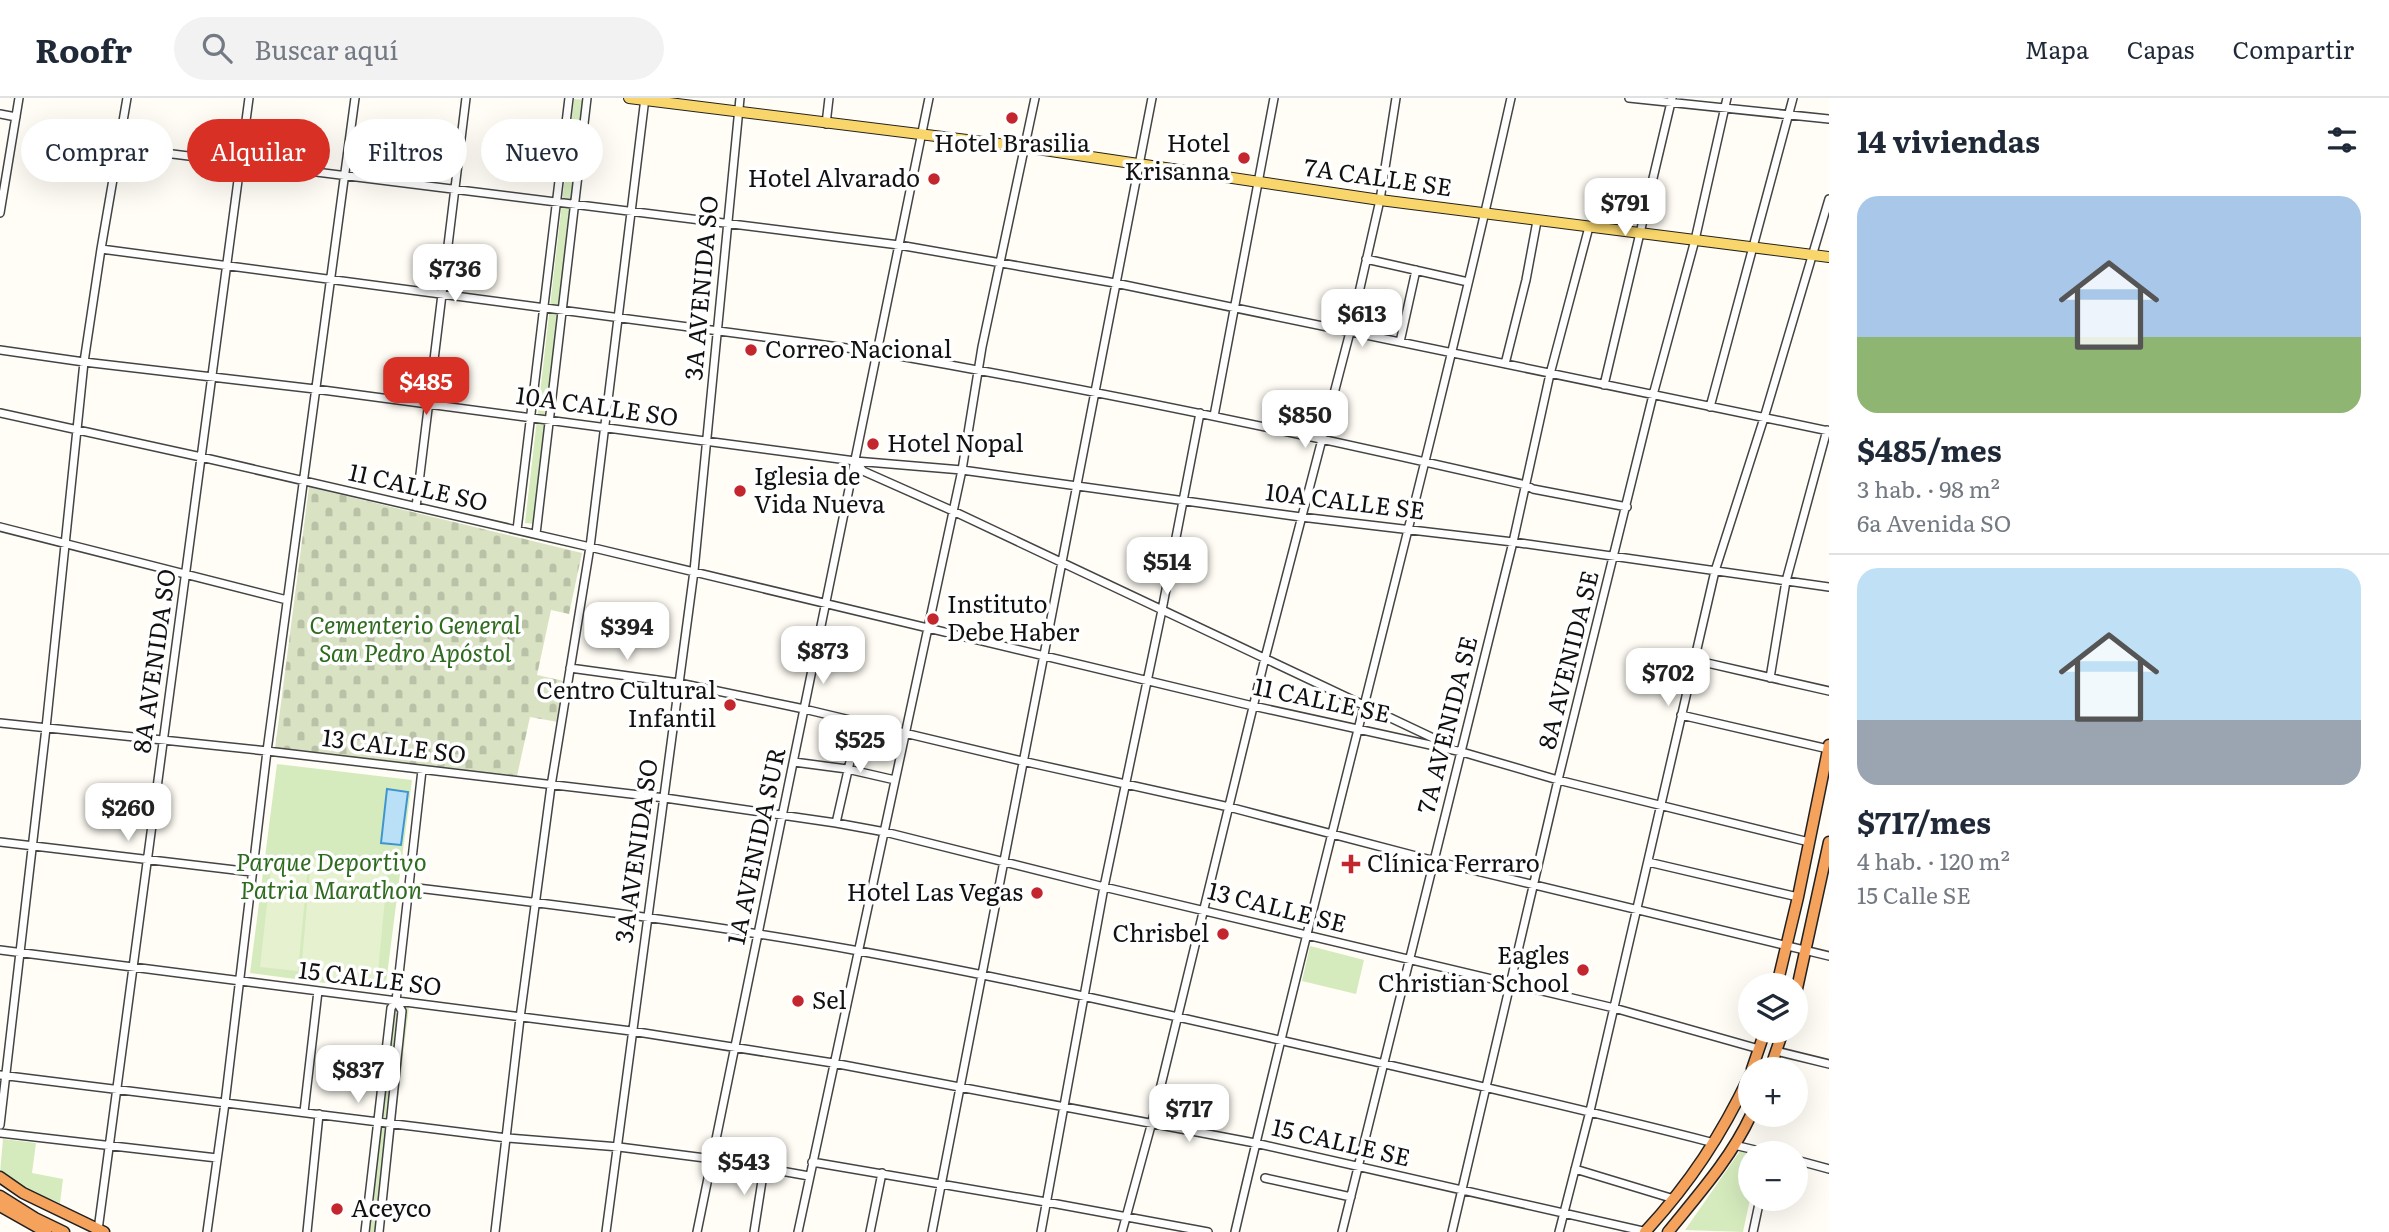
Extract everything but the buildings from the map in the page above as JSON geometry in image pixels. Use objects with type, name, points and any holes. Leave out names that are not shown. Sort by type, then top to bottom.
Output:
[{"type":"highway","points":[[1780,973],[1829,747]]},
{"type":"highway","points":[[1801,973],[1829,845]]},
{"type":"highway","points":[[1756,1057],[1761,1043]]},
{"type":"highway","points":[[1774,1057],[1779,1043]]},
{"type":"highway","points":[[1646,1232],[1715,1144],[1738,1099]]},
{"type":"highway","points":[[1668,1232],[1734,1145],[1744,1127]]},
{"type":"highway","points":[[0,1177],[23,1193],[100,1231]]},
{"type":"highway","points":[[0,1196],[64,1232]]},
{"type":"highway","points":[[0,1206],[46,1232]]},
{"type":"main road","name":"7A CALLE SE","points":[[629,98],[691,102],[738,113],[1024,147],[1380,200],[1829,257]]},
{"type":"street","points":[[0,213],[19,98]]},
{"type":"street","points":[[123,119],[127,98]]},
{"type":"street","name":"8A AVENIDA SO","points":[[246,119],[249,98]]},
{"type":"street","points":[[352,119],[355,98]]},
{"type":"street","points":[[416,507],[466,98]]},
{"type":"street","points":[[517,530],[569,98]]},
{"type":"street","points":[[536,534],[587,98]]},
{"type":"street","name":"3A AVENIDA SO","points":[[606,1232],[694,571],[740,98]]},
{"type":"street","points":[[826,124],[829,98]]},
{"type":"street","name":"1A AVENIDA SUR","points":[[697,1232],[929,98]]},
{"type":"street","points":[[798,1232],[962,470],[978,370],[1035,98]]},
{"type":"street","points":[[932,1232],[1152,98]]},
{"type":"street","points":[[1214,416],[1274,98]]},
{"type":"street","points":[[1122,1232],[1152,1122],[1265,658],[1350,332],[1380,200],[1396,98]]},
{"type":"street","points":[[1235,1232],[1305,935],[1333,833],[1425,461],[1511,98]]},
{"type":"street","points":[[1629,98],[1671,100],[1829,119]]},
{"type":"street","name":"8A AVENIDA SE","points":[[1452,1232],[1558,780],[1653,395],[1695,240],[1727,98]]},
{"type":"street","points":[[1710,407],[1793,98]]},
{"type":"street","points":[[495,1232],[551,786],[590,547],[645,99]]},
{"type":"street","points":[[1604,385],[1671,100]]},
{"type":"street","points":[[0,114],[16,117]]},
{"type":"street","points":[[207,1232],[267,751],[344,175],[330,173]]},
{"type":"street","points":[[0,1125],[3,1075],[46,728],[84,362],[111,182]]},
{"type":"street","name":"8A AVENIDA SO","points":[[100,1231],[238,182]]},
{"type":"street","points":[[399,182],[899,245],[1001,262],[1115,283],[1828,430],[1786,581],[1770,678]]},
{"type":"street","points":[[1559,1232],[1590,1111],[1715,571],[1829,199]]},
{"type":"street","points":[[1504,364],[1526,279],[1537,221]]},
{"type":"street","name":"7A AVENIDA SE","points":[[1342,1232],[1513,542],[1550,374],[1589,227]]},
{"type":"street","points":[[100,249],[877,352],[1322,438],[1533,489],[1626,507]]},
{"type":"street","points":[[1366,259],[1468,282]]},
{"type":"street","points":[[1399,342],[1416,270]]},
{"type":"street","name":"10A CALLE SO","points":[[0,349],[855,461]]},
{"type":"street","name":"11 CALLE SO","points":[[0,413],[536,534],[826,604]]},
{"type":"street","points":[[1041,1232],[1124,783],[1162,610],[1200,414]]},
{"type":"street","points":[[855,461],[863,471],[1365,704],[1462,752]]},
{"type":"street","name":"10A CALLE SE","points":[[855,461],[962,470],[1301,517],[1513,542],[1829,587]]},
{"type":"street","points":[[0,527],[287,600]]},
{"type":"street","name":"11 CALLE SE","points":[[826,604],[1253,706],[1462,752],[1558,780],[1809,842]]},
{"type":"street","points":[[1694,660],[1829,691]]},
{"type":"street","points":[[570,668],[679,682],[804,709],[1229,807],[1435,861],[1829,956]]},
{"type":"street","points":[[1681,715],[1829,747]]},
{"type":"street","points":[[836,823],[859,722]]},
{"type":"street","name":"13 CALLE SO","points":[[0,723],[665,798],[782,816]]},
{"type":"street","points":[[794,762],[847,769],[895,780]]},
{"type":"street","points":[[365,1232],[391,1007],[396,1001],[422,770]]},
{"type":"street","name":"13 CALLE SE","points":[[782,816],[885,832],[1003,863],[1614,1008],[1759,1049]]},
{"type":"street","points":[[0,842],[253,872]]},
{"type":"street","points":[[1648,862],[1798,897]]},
{"type":"street","points":[[409,887],[647,917],[982,974],[1487,1087],[1715,1144]]},
{"type":"street","name":"15 CALLE SO","points":[[0,950],[631,1031],[735,1047]]},
{"type":"street","points":[[304,1112],[318,991]]},
{"type":"street","points":[[379,1232],[402,1011],[396,1001]]},
{"type":"street","name":"15 CALLE SE","points":[[735,1047],[1152,1122],[1646,1232]]},
{"type":"street","points":[[1776,1051],[1829,1064]]},
{"type":"street","points":[[3,1075],[507,1138],[619,1147],[809,1175]]},
{"type":"street","points":[[307,1232],[319,1114]]},
{"type":"street","points":[[0,1133],[217,1158]]},
{"type":"street","points":[[1734,1145],[1738,1146]]},
{"type":"street","points":[[812,1162],[1208,1232]]},
{"type":"street","points":[[1808,1163],[1829,1169]]},
{"type":"street","points":[[754,1232],[764,1168]]},
{"type":"street","points":[[1576,1169],[1674,1199]]},
{"type":"street","points":[[870,1232],[882,1173]]},
{"type":"street","points":[[1265,1178],[1351,1197]]},
{"type":"street","points":[[1753,1232],[1757,1211]]},
{"type":"green space","points":[[574,99],[586,100],[584,119],[572,119]]},
{"type":"green space","points":[[564,182],[576,182],[536,524],[525,523]]},
{"type":"green space","name":"Cementerio General San Pedro Apóstol","points":[[309,487],[582,553],[569,614],[551,610],[537,675],[564,681],[558,722],[530,717],[517,776],[275,749]]},
{"type":"green space","name":"Parque Deportivo Patria Marathon","points":[[277,764],[412,780],[385,991],[250,973]]},
{"type":"green space","points":[[311,859],[388,867],[377,982],[301,973]]},
{"type":"green space","points":[[272,860],[308,865],[298,971],[260,967]]},
{"type":"green space","points":[[1310,946],[1364,960],[1356,994],[1302,981]]},
{"type":"green space","points":[[388,996],[410,998],[382,1232],[361,1232]]},
{"type":"green space","points":[[3,1139],[36,1143],[32,1173],[63,1179],[60,1203],[29,1191],[0,1173]]},
{"type":"green space","points":[[1738,1154],[1738,1211],[1747,1211],[1743,1232],[1685,1230]]},
{"type":"water","points":[[387,789],[408,792],[401,845],[381,843]]},
{"type":"place","name":"Hotel Brasilia","points":[[1012,118]]},
{"type":"place","name":"Hotel Krisanna","points":[[1244,158]]},
{"type":"place","name":"Hotel Alvarado","points":[[934,179]]},
{"type":"place","name":"Correo Nacional","points":[[751,350]]},
{"type":"place","name":"Hotel Nopal","points":[[873,444]]},
{"type":"place","name":"Iglesia de Vida Nueva","points":[[740,491]]},
{"type":"place","name":"Instituto Debe Haber","points":[[933,619]]},
{"type":"place","name":"Centro Cultural Infantil","points":[[730,705]]},
{"type":"place","name":"Clínica Ferraro","points":[[1351,864]]},
{"type":"place","name":"Hotel Las Vegas","points":[[1037,893]]},
{"type":"place","name":"Chrisbel","points":[[1223,934]]},
{"type":"place","name":"Eagles Christian School","points":[[1583,970]]},
{"type":"place","name":"Sel","points":[[798,1001]]},
{"type":"place","name":"Aceyco","points":[[337,1209]]}]
